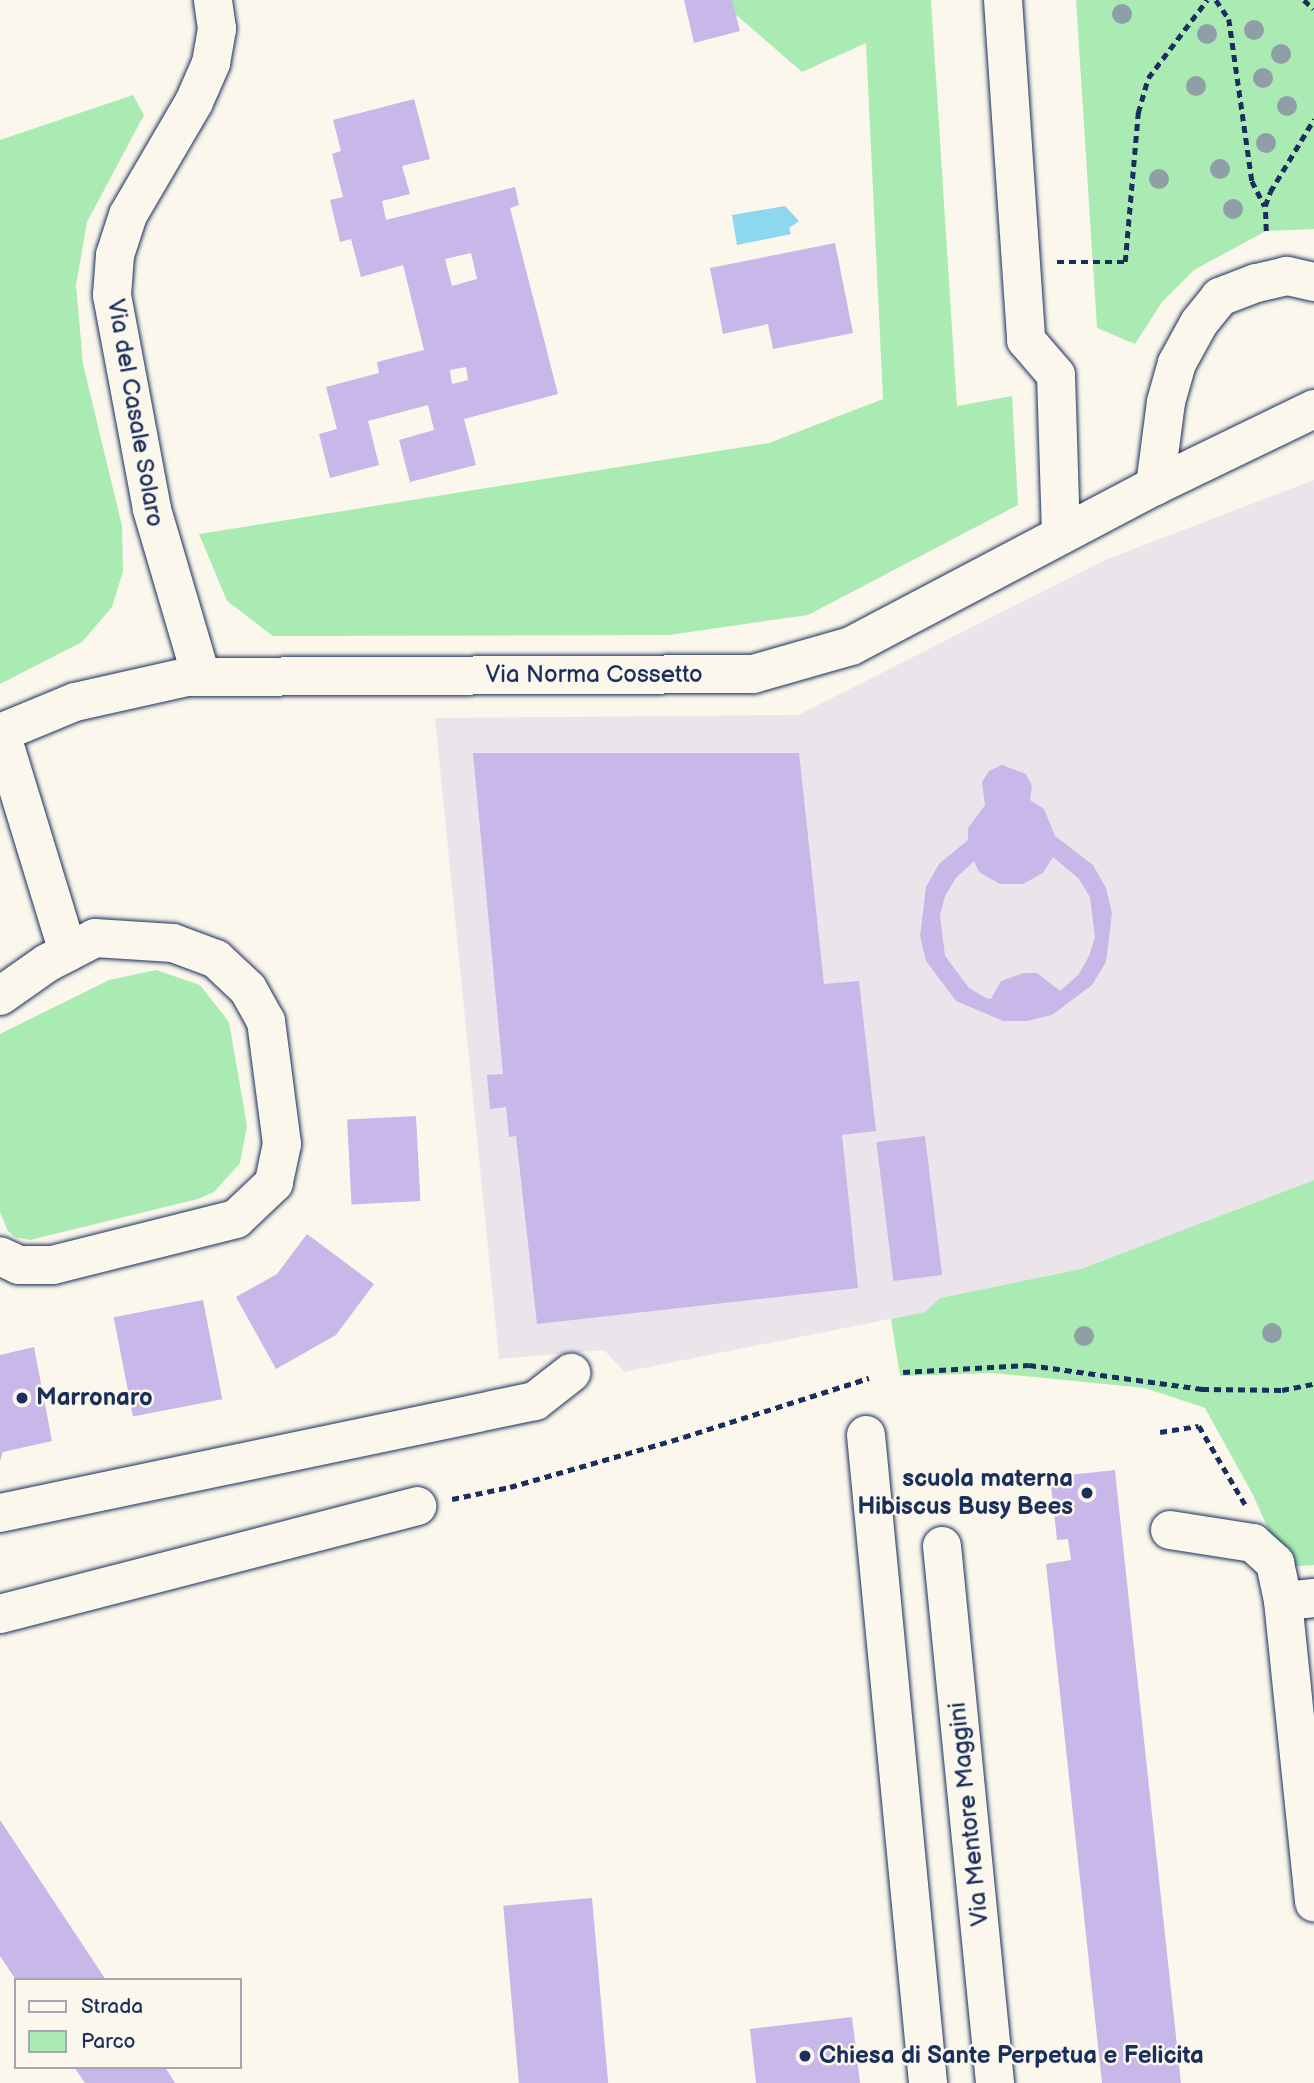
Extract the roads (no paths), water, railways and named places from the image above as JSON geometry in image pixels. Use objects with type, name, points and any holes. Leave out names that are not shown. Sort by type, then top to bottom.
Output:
[{"type":"street","name":"Via del Casale Solaro","points":[[201,676],[152,509],[112,295],[115,255],[128,215],[194,102],[211,63],[217,30],[213,0]]},
{"type":"street","points":[[1003,0],[1026,340],[1056,375],[1061,535]]},
{"type":"street","points":[[1154,486],[1166,402],[1177,363],[1199,323],[1220,297],[1256,283],[1287,276],[1314,282]]},
{"type":"street","name":"Via Norma Cossetto","points":[[0,733],[85,699],[146,682],[201,676],[753,674],[851,646],[1154,486],[1314,409]]},
{"type":"street","points":[[0,733],[68,951]]},
{"type":"street","points":[[0,996],[68,951],[95,938],[134,937],[197,950],[233,972],[258,1005],[271,1038],[281,1163],[274,1183],[252,1208],[215,1227],[53,1265],[19,1265],[0,1256]]},
{"type":"street","points":[[0,1513],[535,1401],[571,1373]]},
{"type":"street","points":[[866,1435],[928,2083]]},
{"type":"street","points":[[0,1614],[417,1506]]},
{"type":"street","points":[[1170,1530],[1253,1543],[1275,1563],[1299,1600],[1314,1902]]},
{"type":"street","name":"Via Mentore Maggini","points":[[942,1546],[995,2083]]},
{"type":"water","points":[[785,206],[799,221],[789,228],[791,234],[737,245],[732,215]]},
{"type":"place","name":"Marronaro","points":[[22,1398]]},
{"type":"place","name":"scuola materna Hibiscus Busy Bees","points":[[1087,1493]]},
{"type":"place","name":"Chiesa di Sante Perpetua e Felicita","points":[[805,2056]]}]
